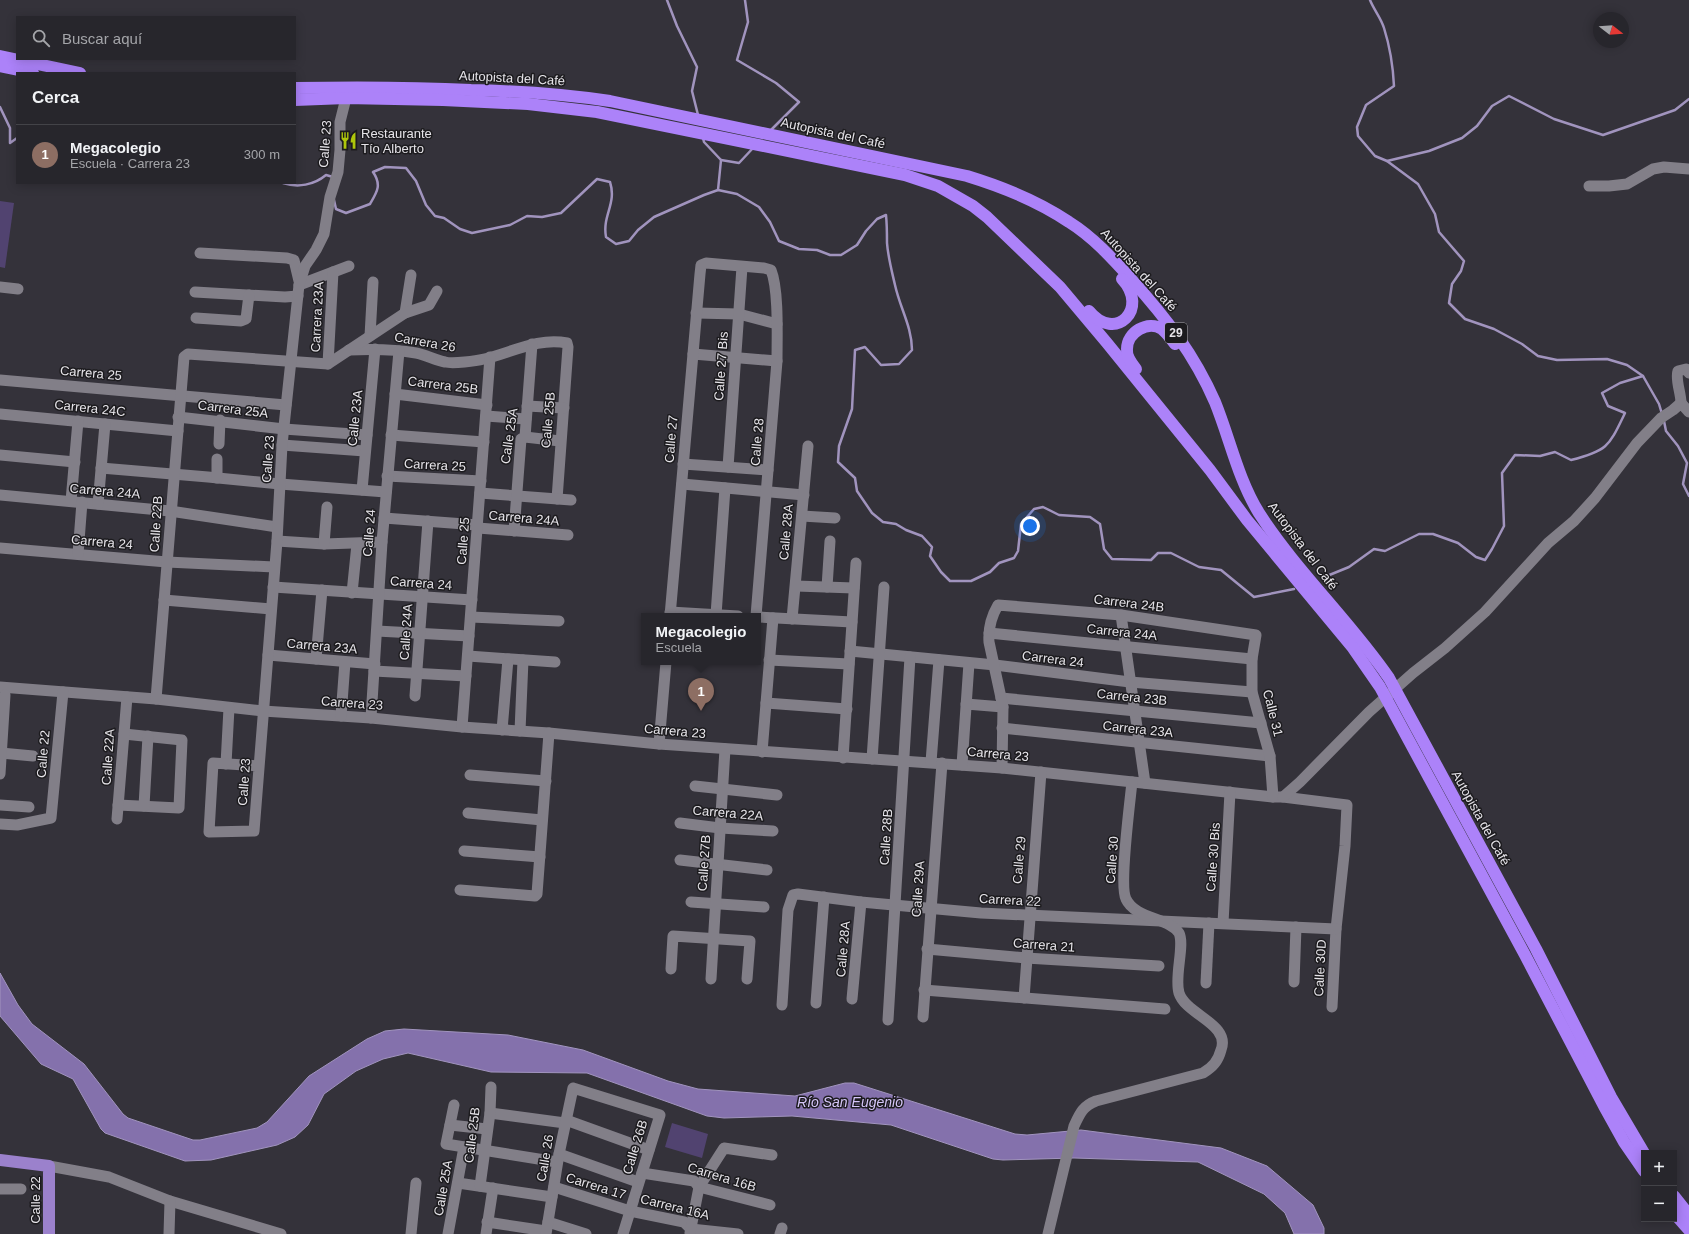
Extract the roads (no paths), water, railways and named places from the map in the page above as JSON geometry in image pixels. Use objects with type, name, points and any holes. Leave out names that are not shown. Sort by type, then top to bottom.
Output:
[{"type":"highway","points":[[0,56],[16,59]]},
{"type":"highway","points":[[19,60],[75,72]]},
{"type":"highway","points":[[0,66],[28,72]]},
{"type":"highway","name":"Autopista del Café","points":[[296,88],[444,88],[530,92],[580,96],[610,101],[949,171],[1002,187],[1044,207],[1080,229],[1108,254],[1152,303],[1179,337],[1196,364],[1215,403],[1251,500],[1269,527],[1390,678],[1536,949],[1611,1097],[1642,1150]]},
{"type":"highway","name":"Autopista del Café","points":[[296,100],[346,98],[528,104],[597,112],[905,175],[923,180],[951,192],[986,217],[1060,288],[1210,470],[1247,520],[1353,648],[1380,687],[1553,1007],[1604,1106],[1624,1142],[1641,1167]]},
{"type":"highway","points":[[986,217],[1060,277],[1093,316],[1100,321],[1115,324],[1122,321],[1128,315],[1133,301],[1129,288],[1094,250],[1068,229],[1023,198],[1002,187]]},
{"type":"highway","points":[[1210,470],[1184,429],[1128,357],[1128,342],[1132,336],[1144,327],[1150,326],[1162,330],[1177,347],[1193,374],[1236,460]]},
{"type":"highway","points":[[1677,1200],[1689,1215]]},
{"type":"highway","points":[[1677,1216],[1689,1230]]},
{"type":"main road","points":[[0,1160],[35,1163],[49,1166]]},
{"type":"main road","name":"Calle 22","points":[[49,1166],[49,1234]]},
{"type":"street","name":"Calle 23","points":[[226,764],[213,763],[209,832],[254,831],[277,541],[282,445],[299,291],[305,266],[316,250],[324,234],[330,197],[336,178],[340,150],[340,122],[346,98]]},
{"type":"street","points":[[1589,186],[1627,184],[1653,169],[1664,167],[1689,169]]},
{"type":"street","points":[[200,253],[294,260],[299,291]]},
{"type":"street","name":"Calle 27","points":[[670,613],[701,265],[706,263],[742,267]]},
{"type":"street","points":[[195,292],[285,297],[333,272],[349,266]]},
{"type":"street","name":"Calle 28","points":[[742,267],[764,268],[771,270],[774,278],[777,324],[777,361],[757,613]]},
{"type":"street","name":"Calle 27 Bis","points":[[728,467],[742,267]]},
{"type":"street","name":"Carrera 23A","points":[[328,364],[333,272]]},
{"type":"street","points":[[405,313],[411,275]]},
{"type":"street","points":[[370,336],[373,282]]},
{"type":"street","points":[[0,287],[18,289]]},
{"type":"street","name":"Carrera 26","points":[[328,364],[405,313],[429,305],[437,291]]},
{"type":"street","points":[[196,318],[241,321],[246,319],[249,295]]},
{"type":"street","points":[[696,313],[739,314],[777,324]]},
{"type":"street","name":"Carrera 26","points":[[349,350],[375,349],[417,353],[446,363],[484,360],[532,344],[560,341],[567,343]]},
{"type":"street","name":"Calle 25B","points":[[557,499],[568,347],[567,343]]},
{"type":"street","name":"Calle 25A","points":[[514,531],[521,439],[525,437],[532,344]]},
{"type":"street","name":"Calle 23A","points":[[362,490],[375,349]]},
{"type":"street","name":"Calle 24","points":[[371,718],[387,476],[399,352]]},
{"type":"street","name":"Calle 22B","points":[[156,700],[170,511],[184,357],[188,354],[292,360]]},
{"type":"street","points":[[693,354],[777,361]]},
{"type":"street","name":"Calle 25","points":[[462,727],[490,357]]},
{"type":"street","points":[[292,360],[328,364]]},
{"type":"street","points":[[1278,797],[1300,782],[1369,712],[1485,612],[1548,543],[1574,521],[1595,498],[1637,443],[1661,418],[1677,407],[1680,389],[1676,376],[1678,371],[1682,369],[1686,369],[1689,372]]},
{"type":"street","name":"Carrera 25","points":[[0,380],[286,405]]},
{"type":"street","name":"Carrera 25B","points":[[395,394],[487,410]]},
{"type":"street","points":[[527,406],[564,408]]},
{"type":"street","points":[[1677,407],[1689,412]]},
{"type":"street","points":[[487,410],[526,418]]},
{"type":"street","name":"Carrera 24C","points":[[0,414],[178,431]]},
{"type":"street","name":"Carrera 25A","points":[[178,417],[220,420],[284,429],[367,435]]},
{"type":"street","points":[[219,444],[220,420]]},
{"type":"street","points":[[78,421],[75,462],[78,554]]},
{"type":"street","points":[[98,504],[105,424]]},
{"type":"street","points":[[391,436],[484,442]]},
{"type":"street","points":[[525,437],[560,441]]},
{"type":"street","points":[[282,445],[365,451]]},
{"type":"street","name":"Calle 28A","points":[[792,619],[808,446]]},
{"type":"street","points":[[0,455],[75,462]]},
{"type":"street","points":[[217,459],[217,478]]},
{"type":"street","points":[[683,464],[768,470]]},
{"type":"street","points":[[101,468],[386,492]]},
{"type":"street","name":"Carrera 25","points":[[387,476],[481,481]]},
{"type":"street","points":[[682,484],[804,495]]},
{"type":"street","points":[[716,613],[726,488]]},
{"type":"street","points":[[480,493],[571,500]]},
{"type":"street","name":"Carrera 24A","points":[[0,495],[170,511],[277,527]]},
{"type":"street","points":[[324,544],[327,507]]},
{"type":"street","points":[[802,516],[835,518]]},
{"type":"street","name":"Carrera 24A","points":[[384,518],[568,535]]},
{"type":"street","name":"Calle 24A","points":[[415,696],[428,521]]},
{"type":"street","points":[[277,541],[324,544],[382,542]]},
{"type":"street","points":[[827,587],[830,542]]},
{"type":"street","points":[[352,592],[358,544]]},
{"type":"street","name":"Carrera 24","points":[[0,548],[167,562],[274,567]]},
{"type":"street","points":[[843,758],[856,563]]},
{"type":"street","points":[[796,586],[854,588]]},
{"type":"street","name":"Carrera 24","points":[[273,587],[472,600]]},
{"type":"street","points":[[872,758],[884,587]]},
{"type":"street","points":[[316,659],[322,590]]},
{"type":"street","points":[[164,600],[272,609]]},
{"type":"street","name":"Carrera 24B","points":[[989,632],[991,617],[998,605],[1121,615],[1256,635]]},
{"type":"street","points":[[1121,615],[1145,784]]},
{"type":"street","points":[[471,617],[559,621]]},
{"type":"street","points":[[761,617],[852,622]]},
{"type":"street","points":[[762,752],[773,618]]},
{"type":"street","points":[[377,631],[470,636]]},
{"type":"street","points":[[989,632],[989,642],[1002,702],[1002,768]]},
{"type":"street","name":"Carrera 24A","points":[[989,632],[1252,659]]},
{"type":"street","name":"Calle 31","points":[[1256,635],[1252,659],[1252,692],[1270,756],[1278,797]]},
{"type":"street","name":"Carrera 24","points":[[850,650],[995,665],[1130,682],[1252,692]]},
{"type":"street","name":"Carrera 23A","points":[[268,655],[466,676]]},
{"type":"street","points":[[468,656],[555,662]]},
{"type":"street","name":"Calle 28B","points":[[888,1020],[910,657]]},
{"type":"street","points":[[502,730],[508,658]]},
{"type":"street","points":[[520,731],[523,660]]},
{"type":"street","points":[[769,660],[849,664]]},
{"type":"street","points":[[937,763],[939,660]]},
{"type":"street","points":[[341,716],[345,662]]},
{"type":"street","points":[[962,765],[969,663]]},
{"type":"street","points":[[659,744],[666,665]]},
{"type":"street","points":[[0,774],[3,691]]},
{"type":"street","name":"Carrera 23","points":[[3,691],[63,692],[263,711],[371,718],[659,744],[1002,768],[1347,805],[1344,853],[1336,929]]},
{"type":"street","name":"Calle 22","points":[[0,824],[17,825],[51,818],[63,692]]},
{"type":"street","name":"Calle 22A","points":[[117,819],[127,697]]},
{"type":"street","name":"Carrera 23B","points":[[966,704],[1002,702],[1134,711],[1261,723]]},
{"type":"street","points":[[766,703],[846,709]]},
{"type":"street","points":[[229,708],[226,764],[259,766]]},
{"type":"street","name":"Carrera 23A","points":[[1002,728],[1270,756]]},
{"type":"street","points":[[460,890],[534,896],[538,892],[549,733]]},
{"type":"street","points":[[118,805],[179,808],[182,740],[124,734]]},
{"type":"street","points":[[144,806],[148,736]]},
{"type":"street","name":"Calle 27B","points":[[711,979],[725,749]]},
{"type":"street","points":[[1,753],[33,756]]},
{"type":"street","name":"Calle 29A","points":[[922,1017],[930,909],[937,763]]},
{"type":"street","name":"Calle 29","points":[[1024,998],[1029,915],[1041,772]]},
{"type":"street","points":[[470,775],[546,781]]},
{"type":"street","name":"Calle 30","points":[[1048,1234],[1074,1126],[1082,1109],[1089,1104],[1203,1073],[1212,1067],[1218,1059],[1223,1046],[1221,1035],[1215,1026],[1187,1005],[1180,995],[1178,985],[1179,934],[1174,928],[1139,912],[1131,906],[1126,899],[1124,891],[1132,782]]},
{"type":"street","points":[[695,786],[777,795]]},
{"type":"street","name":"Calle 30 Bis","points":[[1223,923],[1230,792]]},
{"type":"street","points":[[0,805],[29,807]]},
{"type":"street","points":[[468,813],[542,820]]},
{"type":"street","name":"Carrera 22A","points":[[680,823],[720,828],[773,831]]},
{"type":"street","points":[[464,851],[540,857]]},
{"type":"street","points":[[680,860],[766,870]]},
{"type":"street","name":"Carrera 22","points":[[782,1004],[788,910],[793,895],[798,894],[930,909],[1336,929]]},
{"type":"street","points":[[816,1003],[824,897]]},
{"type":"street","points":[[691,902],[764,907]]},
{"type":"street","name":"Calle 28A","points":[[852,999],[861,902]]},
{"type":"street","points":[[1206,983],[1209,923]]},
{"type":"street","points":[[1294,982],[1296,927]]},
{"type":"street","name":"Calle 30D","points":[[1332,1007],[1336,929]]},
{"type":"street","points":[[671,969],[673,936],[750,941],[747,979]]},
{"type":"street","name":"Carrera 21","points":[[927,948],[1026,958],[1159,966]]},
{"type":"street","points":[[924,990],[1165,1009]]},
{"type":"street","name":"Calle 25B","points":[[480,1186],[490,1113],[491,1087]]},
{"type":"street","name":"Calle 26B","points":[[573,1088],[660,1114],[623,1234]]},
{"type":"street","name":"Calle 26","points":[[547,1229],[558,1158],[573,1088]]},
{"type":"street","points":[[454,1105],[450,1125],[487,1129]]},
{"type":"street","points":[[490,1113],[565,1121],[649,1150]]},
{"type":"street","name":"Carrera 17","points":[[450,1125],[446,1144],[558,1158],[640,1178]]},
{"type":"street","name":"Calle 25A","points":[[448,1234],[464,1147]]},
{"type":"street","points":[[691,1231],[699,1187],[724,1148],[772,1156]]},
{"type":"street","points":[[49,1166],[109,1177],[170,1200],[281,1234]]},
{"type":"street","name":"Carrera 16B","points":[[640,1178],[694,1181],[699,1187],[770,1205]]},
{"type":"street","points":[[458,1182],[493,1188],[553,1192]]},
{"type":"street","points":[[411,1234],[416,1183]]},
{"type":"street","points":[[0,1189],[21,1188]]},
{"type":"street","points":[[486,1234],[493,1188]]},
{"type":"street","name":"Carrera 17","points":[[553,1192],[630,1211]]},
{"type":"street","points":[[169,1234],[170,1200]]},
{"type":"street","name":"Carrera 16A","points":[[630,1211],[684,1222],[691,1231],[738,1234]]},
{"type":"street","points":[[487,1222],[586,1234]]},
{"type":"water","name":"Río San Eugenio","points":[[0,973],[18,1005],[32,1024],[84,1064],[123,1114],[128,1118],[193,1140],[200,1140],[257,1128],[267,1122],[309,1076],[367,1039],[385,1031],[404,1029],[508,1035],[583,1050],[668,1081],[698,1089],[795,1096],[845,1083],[854,1083],[1015,1134],[1027,1135],[1081,1130],[1221,1148],[1267,1166],[1313,1205],[1324,1228],[1324,1234],[1294,1234],[1285,1213],[1264,1194],[1198,1162],[1074,1158],[993,1159],[891,1125],[792,1116],[724,1118],[707,1116],[587,1073],[491,1072],[408,1053],[383,1059],[356,1071],[324,1094],[308,1125],[295,1137],[277,1145],[211,1160],[185,1161],[105,1133],[101,1129],[73,1079],[41,1064],[0,1016]]},
{"type":"waterway","points":[[667,0],[677,26],[697,67],[692,91],[698,115]]},
{"type":"waterway","points":[[745,0],[748,22],[737,60],[776,83],[799,102],[770,131]]},
{"type":"waterway","points":[[1370,0],[1381,21],[1386,35],[1391,57],[1394,86],[1366,105],[1357,127],[1358,136],[1375,156],[1387,161],[1418,184],[1435,214],[1439,232],[1464,261],[1461,271],[1452,284],[1449,303],[1465,319],[1494,329],[1522,344],[1538,356],[1557,360],[1607,359],[1627,365],[1643,376],[1659,404],[1662,414]]},
{"type":"waterway","points":[[1387,161],[1429,151],[1462,138],[1477,126],[1492,106],[1509,96],[1554,119],[1603,135],[1675,110],[1689,99]]},
{"type":"waterway","points":[[0,107],[10,128],[10,143],[16,139]]},
{"type":"waterway","points":[[703,138],[704,142],[721,160],[718,190]]},
{"type":"waterway","points":[[721,160],[739,163],[754,147]]},
{"type":"waterway","points":[[334,200],[336,209],[346,213],[370,204],[378,188],[376,177],[373,172],[385,167],[406,168],[416,181],[426,205],[435,216],[444,218],[460,229],[472,233],[510,225],[527,216],[542,217],[561,213],[597,179],[610,182],[612,197],[605,229],[606,237],[616,244],[629,241],[638,230],[654,217],[718,190],[737,194],[759,207],[770,222],[779,241],[799,249],[817,250],[830,255],[841,255],[857,245],[866,231],[877,219],[886,215],[889,259],[897,293],[908,325],[912,350],[899,364],[881,365],[865,347],[855,350],[852,409],[839,446],[838,462],[855,478],[857,491],[872,513],[883,522],[896,524],[906,530],[922,536],[932,547],[930,556],[941,572],[950,581],[971,581],[990,572],[999,563],[1014,558],[1018,551],[1021,524],[1034,509],[1043,507],[1059,515],[1090,517],[1100,524],[1104,549],[1112,559],[1151,560],[1158,553],[1171,553],[1199,567],[1221,570],[1254,597],[1294,589]]},
{"type":"waterway","points":[[286,184],[306,185],[326,175],[333,177]]},
{"type":"waterway","points":[[1322,578],[1349,567],[1374,549],[1385,551],[1419,534],[1433,534],[1458,543],[1476,557],[1485,560],[1504,526],[1502,473],[1515,455],[1540,456],[1555,452],[1571,460],[1593,454],[1600,450],[1611,440],[1625,413],[1608,406],[1602,393],[1620,383],[1643,376]]},
{"type":"waterway","points":[[1664,421],[1666,431],[1678,446],[1687,463],[1683,484],[1689,496]]},
{"type":"place","name":"Restaurante Tío Alberto","points":[[348,140]]},
{"type":"place","name":"Megacolegio","points":[[701,711]]}]
